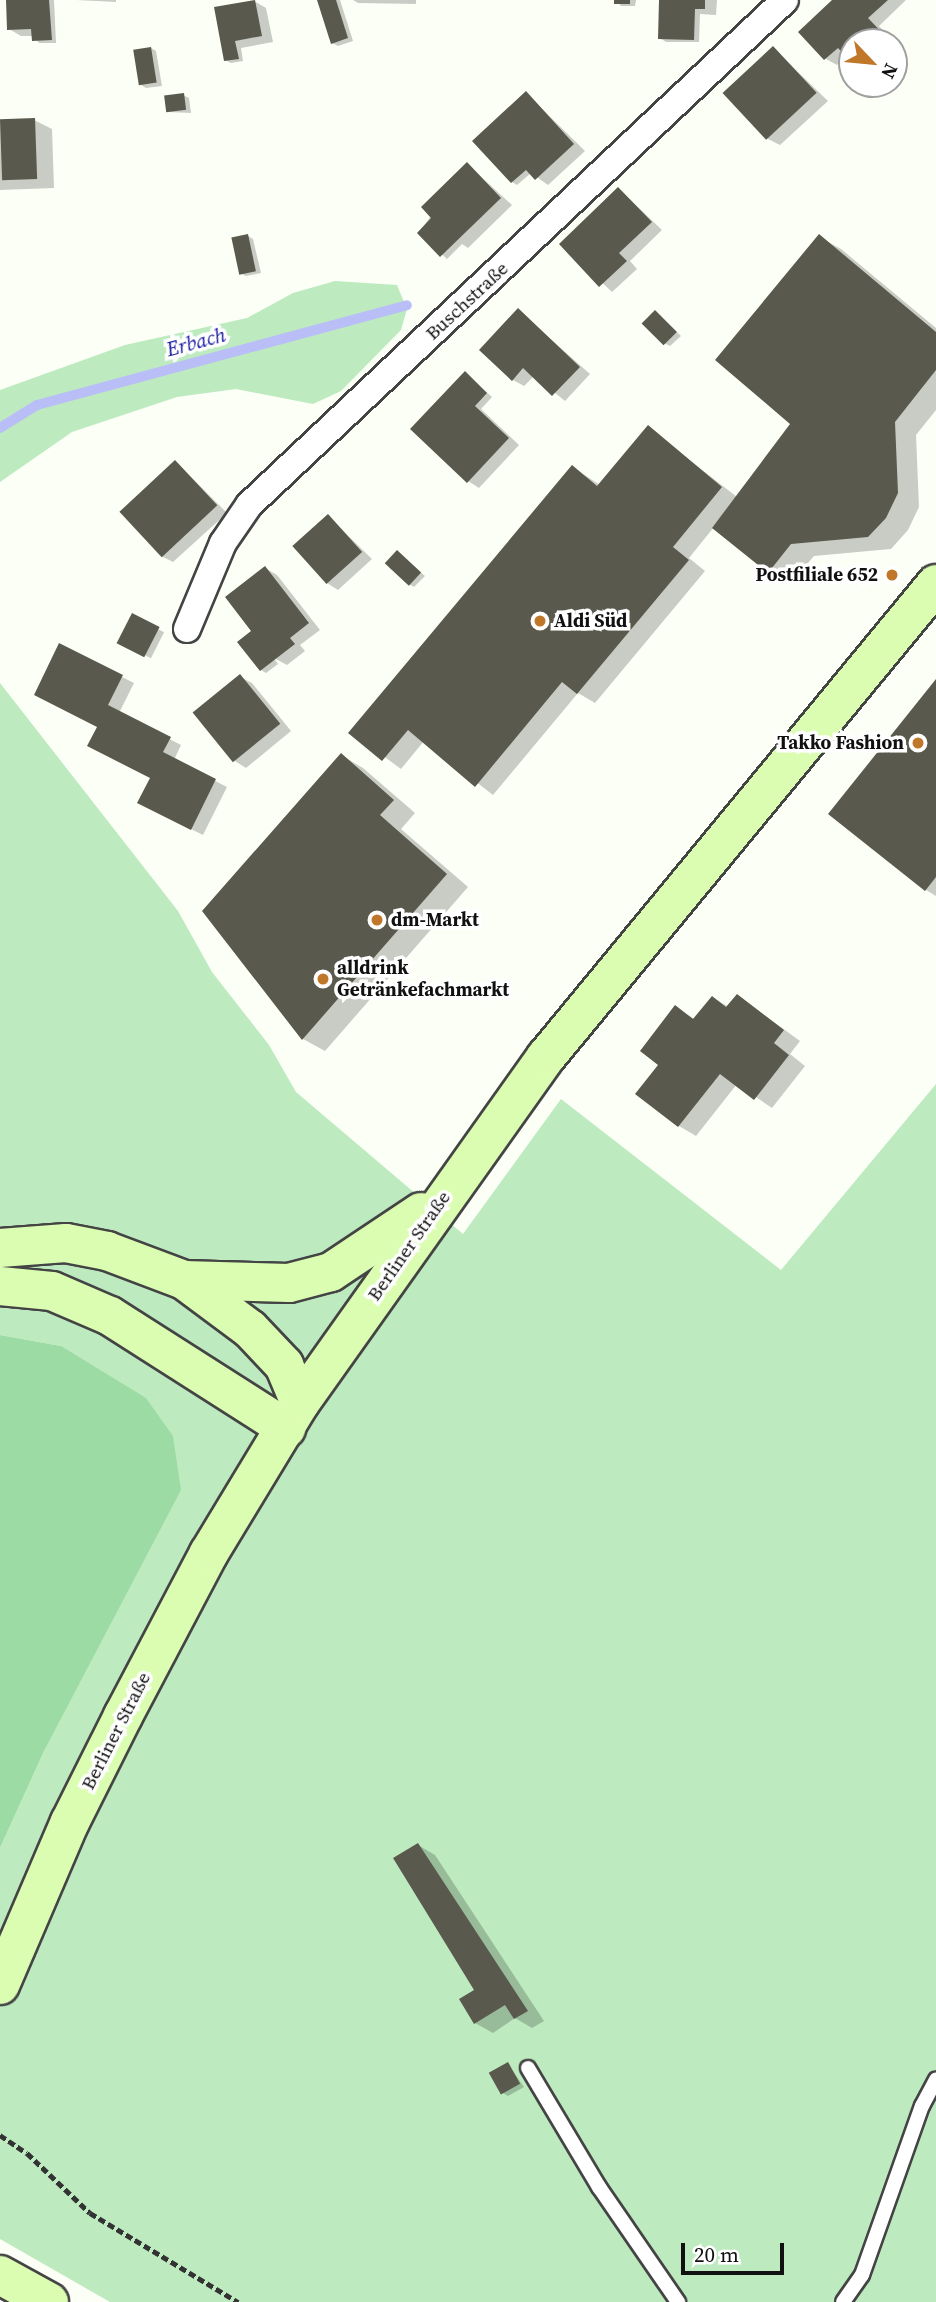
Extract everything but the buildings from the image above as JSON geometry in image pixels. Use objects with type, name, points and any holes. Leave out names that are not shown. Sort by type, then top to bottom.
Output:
[{"type":"street","name":"Buschstraße","points":[[187,629],[223,543],[249,505],[785,0]]},
{"type":"street","name":"Berliner Straße","points":[[0,1985],[59,1846],[122,1716],[209,1553],[293,1415],[445,1194],[621,961],[936,584]]},
{"type":"street","points":[[184,1280],[289,1283],[331,1272],[445,1194]]},
{"type":"street","points":[[0,1248],[66,1243],[107,1251],[184,1280],[250,1329],[284,1365],[293,1415]]},
{"type":"street","points":[[0,1286],[52,1291],[110,1316],[293,1415]]},
{"type":"street","points":[[2,2276],[49,2302]]},
{"type":"lane","points":[[528,2068],[599,2187],[678,2302]]},
{"type":"lane","points":[[843,2302],[862,2275],[922,2106],[936,2080]]},
{"type":"path","points":[[0,2135],[27,2153],[90,2213],[238,2302]]},
{"type":"green space","points":[[335,281],[397,285],[407,309],[401,330],[341,391],[313,404],[236,389],[177,397],[72,432],[0,482],[0,390],[125,345],[247,318],[293,293]]},
{"type":"green space","points":[[0,683],[178,911],[212,972],[269,1045],[296,1092],[463,1234],[561,1099],[781,1270],[936,1084],[936,2302],[110,2302],[0,2239],[0,1848],[45,1749],[61,1346],[0,1335]]},
{"type":"green space","points":[[0,1335],[61,1346],[146,1398],[173,1436],[181,1490],[45,1749],[0,1848]]},
{"type":"waterway","name":"Erbach","points":[[0,428],[37,405],[407,305]]},
{"type":"place","name":"Postfiliale 652","points":[[892,575]]},
{"type":"place","name":"Aldi Süd","points":[[540,621]]},
{"type":"place","name":"Takko Fashion","points":[[918,743]]},
{"type":"place","name":"dm-Markt","points":[[377,920]]},
{"type":"place","name":"alldrink Getränkefachmarkt","points":[[323,979]]}]
